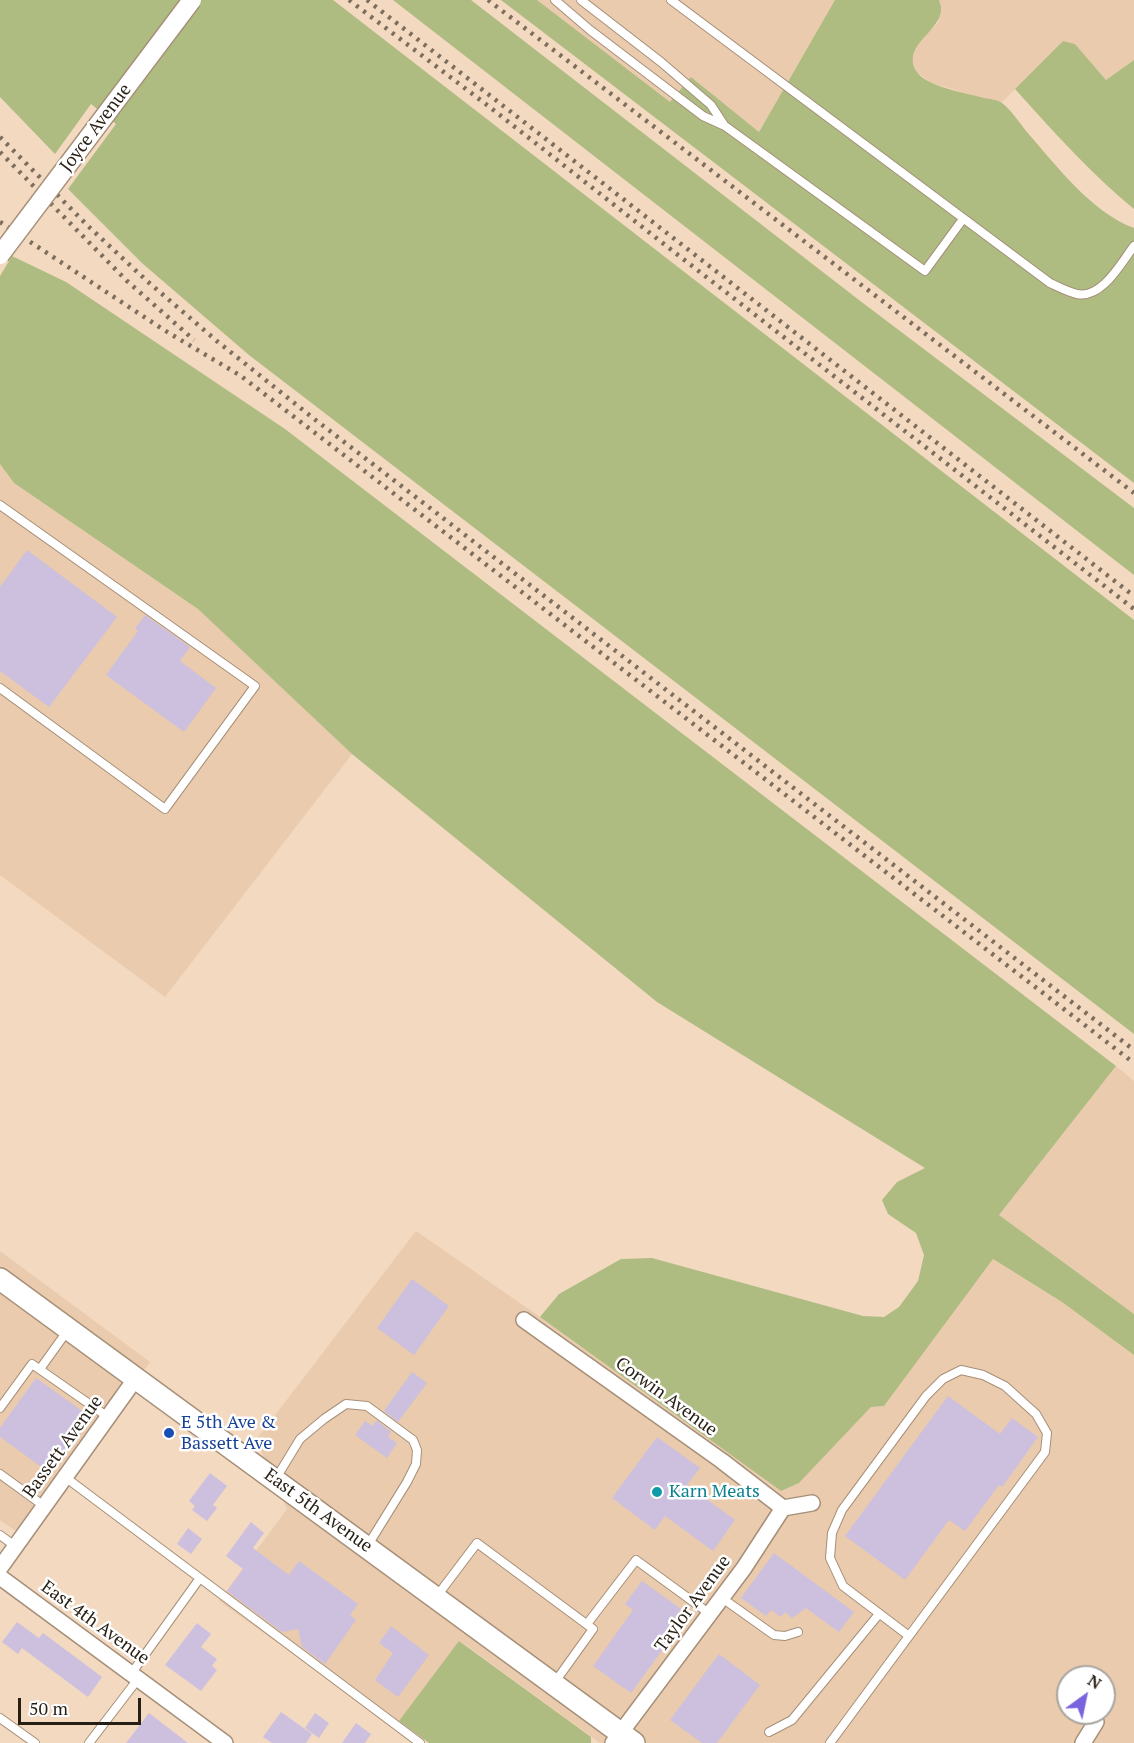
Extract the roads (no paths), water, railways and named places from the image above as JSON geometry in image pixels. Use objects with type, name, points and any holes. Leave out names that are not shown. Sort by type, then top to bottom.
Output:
[{"type":"main road","name":"East 5th Avenue","points":[[0,1280],[555,1683],[623,1740]]},
{"type":"street","name":"Joyce Avenue","points":[[0,255],[192,0]]},
{"type":"street","name":"Corwin Avenue","points":[[524,1320],[783,1508]]},
{"type":"street","name":"Bassett Avenue","points":[[0,1568],[136,1378]]},
{"type":"street","points":[[783,1508],[812,1503]]},
{"type":"street","name":"Taylor Avenue","points":[[623,1740],[783,1508]]},
{"type":"street","name":"East 4th Avenue","points":[[0,1577],[225,1743]]},
{"type":"street","points":[[1083,1743],[1094,1725]]},
{"type":"lane","points":[[555,0],[590,30],[703,116],[725,126],[926,271],[963,219]]},
{"type":"lane","points":[[581,0],[661,62],[711,105],[725,126]]},
{"type":"lane","points":[[671,0],[1050,284],[1079,294],[1096,291],[1114,273],[1134,246]]},
{"type":"lane","points":[[0,505],[255,686],[165,809],[0,688]]},
{"type":"lane","points":[[40,1369],[69,1329]]},
{"type":"lane","points":[[0,1408],[32,1364],[108,1417]]},
{"type":"lane","points":[[830,1743],[1045,1452],[1047,1433],[1036,1414],[1005,1386],[983,1375],[961,1370],[942,1379],[842,1510],[832,1533],[830,1558],[843,1586],[909,1636]]},
{"type":"lane","points":[[275,1480],[300,1439],[324,1419],[346,1404],[367,1406],[413,1440],[417,1450],[416,1464],[407,1482],[367,1546]]},
{"type":"lane","points":[[0,1474],[44,1506]]},
{"type":"lane","points":[[65,1477],[420,1743]]},
{"type":"lane","points":[[0,1535],[15,1546]]},
{"type":"lane","points":[[436,1597],[477,1543],[593,1629],[555,1683]]},
{"type":"lane","points":[[587,1624],[636,1560],[710,1614]]},
{"type":"lane","points":[[88,1743],[200,1578]]},
{"type":"lane","points":[[722,1598],[774,1635],[785,1636],[798,1632]]},
{"type":"lane","points":[[769,1732],[792,1720],[879,1614]]},
{"type":"lane","points":[[0,1718],[35,1743]]},
{"type":"railway","points":[[349,0],[1134,609]]},
{"type":"railway","points":[[367,0],[1134,596]]},
{"type":"railway","points":[[488,0],[1134,493]]},
{"type":"railway","points":[[0,137],[88,226],[218,342],[313,418],[1134,1050]]},
{"type":"railway","points":[[0,152],[127,281],[194,340]]},
{"type":"railway","points":[[0,222],[164,330],[241,376],[1134,1063]]},
{"type":"place","name":"E 5th Ave & Bassett Ave","points":[[169,1433]]},
{"type":"place","name":"Karn Meats","points":[[657,1492]]}]
